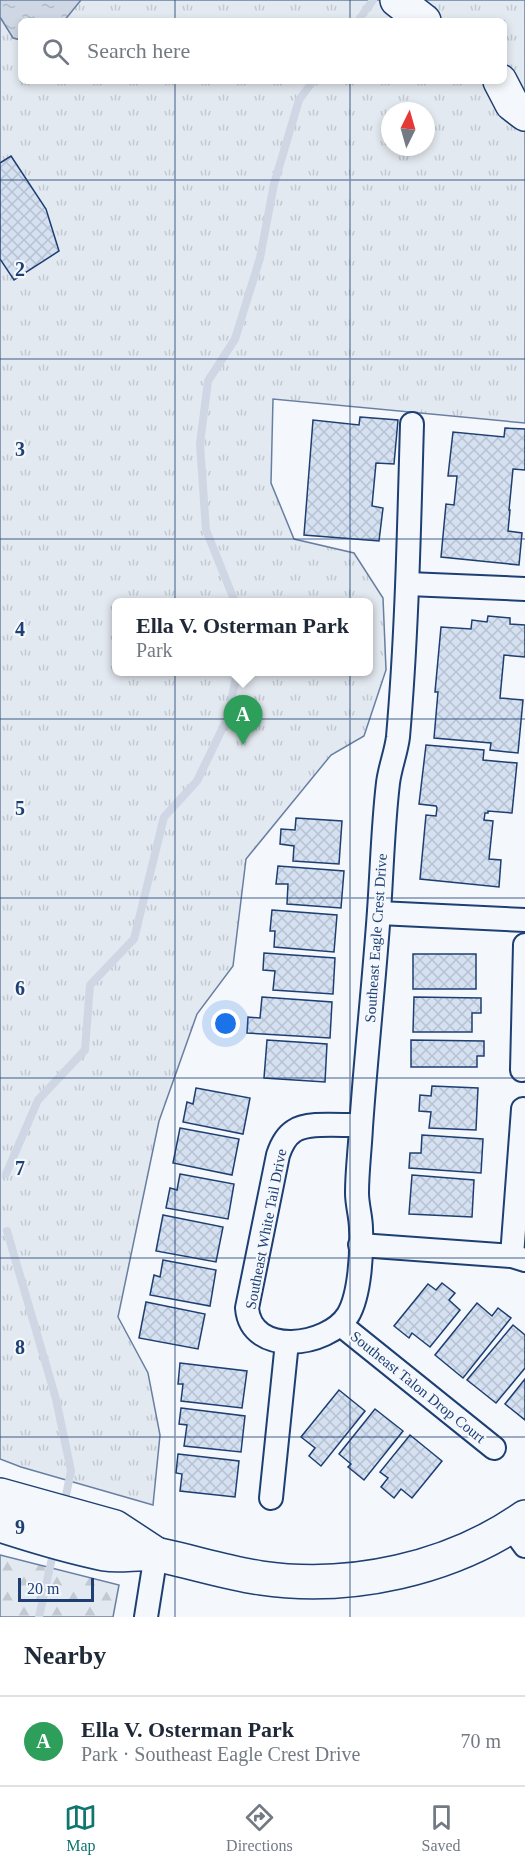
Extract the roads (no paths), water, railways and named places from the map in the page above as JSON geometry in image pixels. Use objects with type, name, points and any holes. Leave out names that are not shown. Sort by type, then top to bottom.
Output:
[{"type":"street","points":[[397,0],[420,18]]},
{"type":"street","points":[[507,80],[525,83]]},
{"type":"street","points":[[502,84],[512,104],[525,114]]},
{"type":"street","name":"Southeast Eagle Crest Drive","points":[[360,1245],[361,1228],[357,1196],[361,1125],[388,781],[398,741],[408,584],[412,424]]},
{"type":"street","points":[[408,584],[525,590]]},
{"type":"street","points":[[379,913],[525,920]]},
{"type":"street","points":[[522,1070],[525,945]]},
{"type":"street","points":[[341,1325],[351,1310],[356,1292],[360,1245],[519,1258],[523,1109]]},
{"type":"street","name":"Southeast White Tail Drive","points":[[341,1325],[322,1335],[303,1341],[272,1340],[257,1333],[248,1321],[247,1308],[278,1155],[283,1142],[293,1131],[306,1126],[361,1125]]},
{"type":"street","name":"Southeast Talon Drop Court","points":[[341,1325],[494,1448]]},
{"type":"street","points":[[271,1498],[287,1342]]},
{"type":"street","points":[[0,1505],[107,1554],[156,1554],[233,1573],[299,1581],[385,1575],[431,1563],[520,1530]]},
{"type":"street","points":[[146,1617],[156,1554]]},
{"type":"water","points":[[0,0],[81,0],[66,18],[18,18],[18,39],[13,38],[0,17]]},
{"type":"waterway","points":[[360,18],[373,0]]},
{"type":"waterway","points":[[233,598],[206,530],[200,444],[208,381],[235,339],[260,258],[274,184],[299,100],[311,84]]},
{"type":"waterway","points":[[6,1174],[38,1100],[85,1050],[90,985],[134,939],[164,817],[197,781],[228,717],[236,676]]},
{"type":"waterway","points":[[7,1231],[56,1399],[71,1471],[64,1505]]},
{"type":"waterway","points":[[39,1617],[54,1549]]},
{"type":"place","name":"Ella V. Osterman Park","points":[[243,745]]}]
